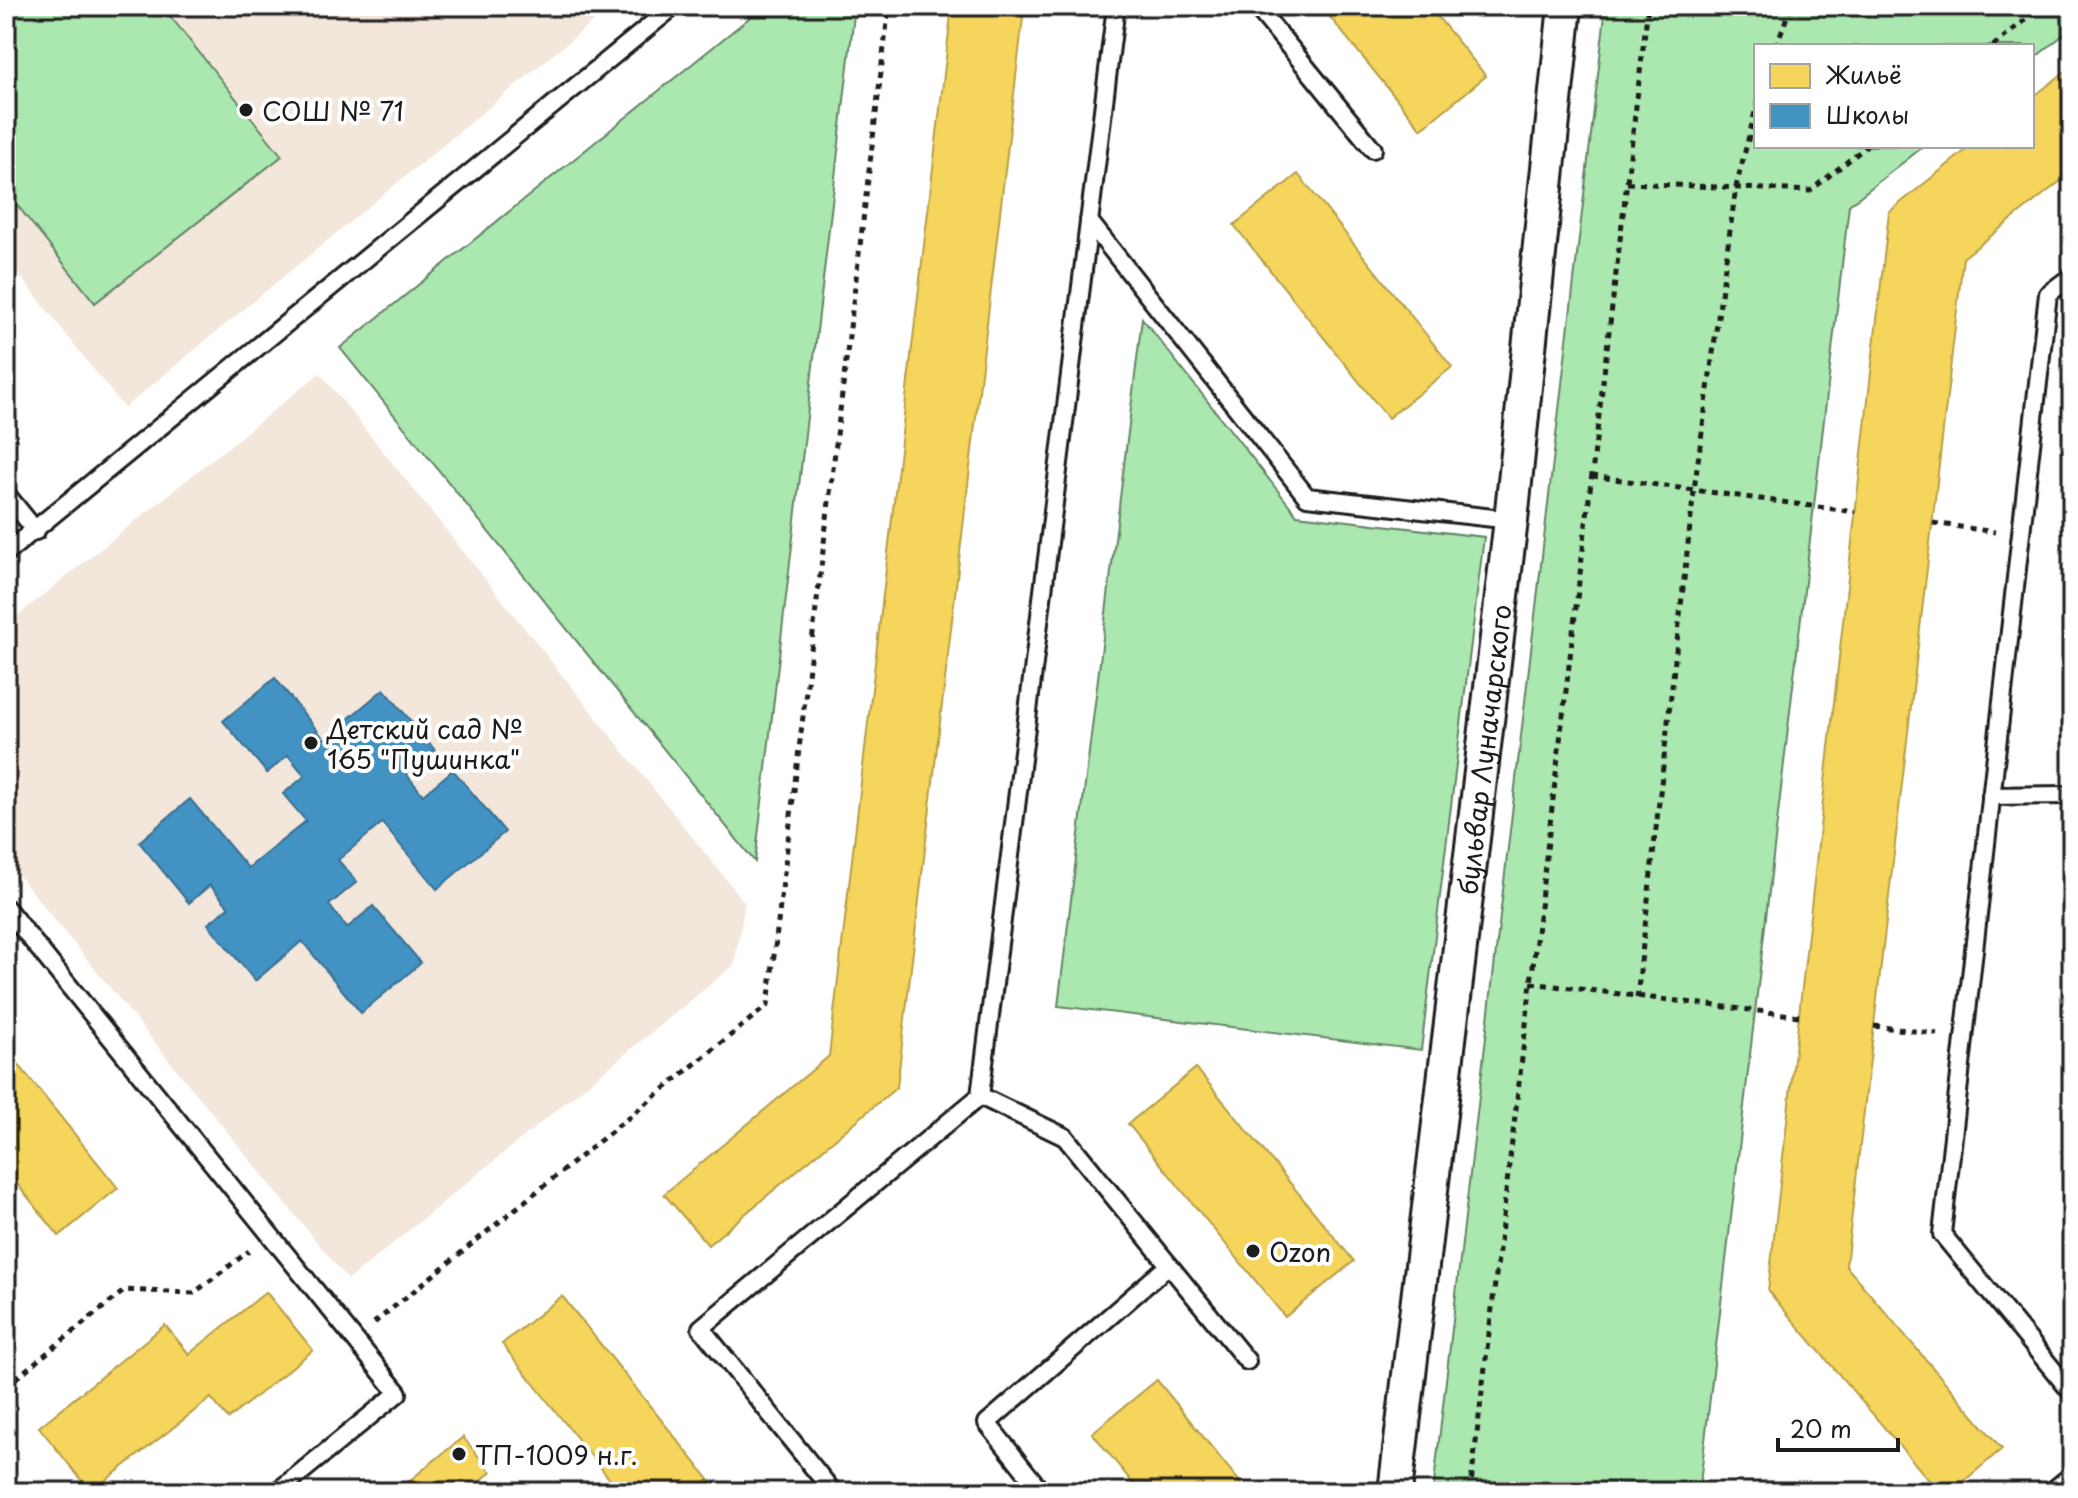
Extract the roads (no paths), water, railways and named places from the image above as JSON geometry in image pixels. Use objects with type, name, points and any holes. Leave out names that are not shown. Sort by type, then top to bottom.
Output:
[{"type":"street","name":"бульвар Луначарского","points":[[1395,1492],[1511,520],[1565,6]]},
{"type":"lane","points":[[6,553],[674,6]]},
{"type":"lane","points":[[833,1492],[701,1328],[980,1096],[1116,6]]},
{"type":"lane","points":[[1256,6],[1373,149]]},
{"type":"lane","points":[[1089,221],[1307,497],[1511,520]]},
{"type":"lane","points":[[2072,276],[2048,294],[1942,1234],[2072,1393]]},
{"type":"lane","points":[[6,494],[36,531]]},
{"type":"lane","points":[[1991,796],[2072,795]]},
{"type":"lane","points":[[6,908],[398,1393],[277,1492]]},
{"type":"lane","points":[[980,1096],[1065,1137],[1247,1361]]},
{"type":"lane","points":[[1042,1492],[987,1423],[1169,1265]]},
{"type":"lane","points":[[2051,1492],[2072,1475]]},
{"type":"place","name":"СОШ № 71","points":[[246,110]]},
{"type":"place","name":"Детский сад № 165 \"Пушинка\"","points":[[311,743]]},
{"type":"place","name":"Ozon","points":[[1253,1251]]},
{"type":"place","name":"ТП-1009 н.г.","points":[[459,1454]]}]
